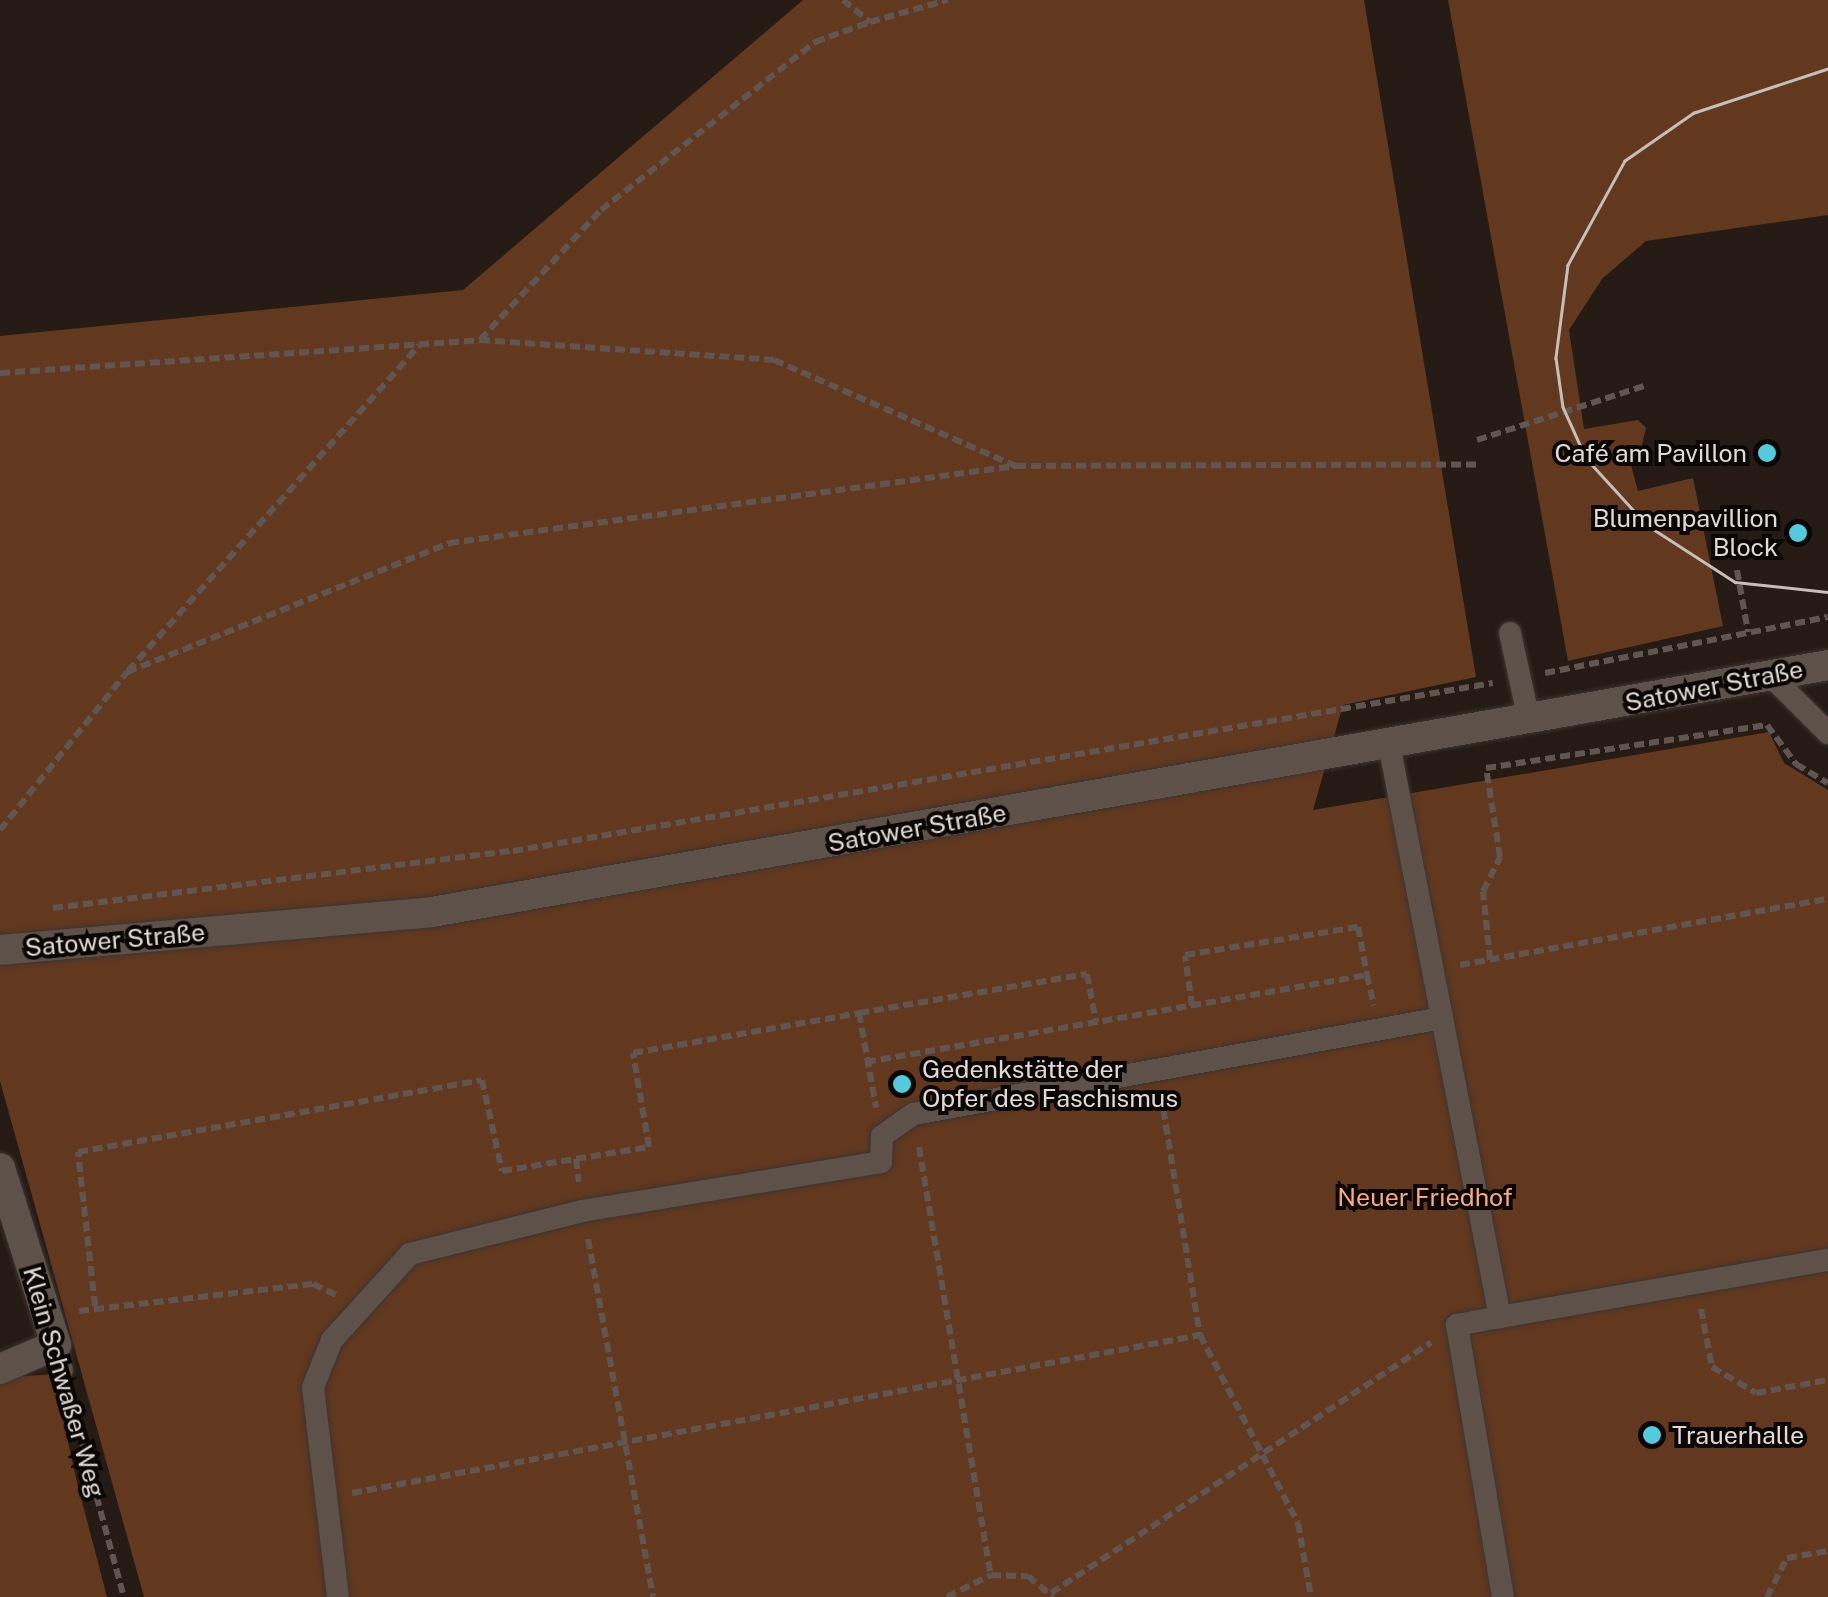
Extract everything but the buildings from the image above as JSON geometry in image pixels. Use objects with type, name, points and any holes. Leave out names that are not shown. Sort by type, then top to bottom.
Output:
[{"type":"main road","name":"Satower Straße","points":[[0,950],[432,912],[1828,665]]},
{"type":"main road","name":"Klein Schwaßer Weg","points":[[0,1168],[56,1345]]},
{"type":"main road","points":[[0,1369],[56,1345]]},
{"type":"lane","points":[[1510,633],[1530,720]]},
{"type":"lane","points":[[1771,676],[1828,734]]},
{"type":"lane","points":[[1388,744],[1500,1317]]},
{"type":"lane","points":[[338,1597],[321,1498],[312,1387],[358,1305],[410,1254],[582,1211],[881,1162],[882,1136],[914,1114],[1442,1018]]},
{"type":"lane","points":[[1503,1597],[1457,1325],[1828,1260]]},
{"type":"path","points":[[843,0],[870,22]]},
{"type":"path","points":[[480,340],[601,210],[815,42],[948,0]]},
{"type":"path","points":[[0,373],[480,340],[774,360],[1016,466]]},
{"type":"path","points":[[0,830],[127,672],[420,344]]},
{"type":"path","points":[[1477,440],[1644,386]]},
{"type":"path","points":[[127,672],[449,543],[1016,466],[1481,464]]},
{"type":"path","points":[[1736,570],[1748,632]]},
{"type":"path","points":[[40,910],[513,851],[1521,678],[1828,618]]},
{"type":"path","points":[[1828,782],[1796,764],[1768,725],[1486,768],[1500,857],[1483,891],[1490,960],[1828,899]]},
{"type":"path","points":[[1192,1006],[1185,954],[1358,927],[1380,1029]]},
{"type":"path","points":[[94,1306],[78,1152],[482,1080],[502,1170],[649,1147],[633,1052],[1087,974],[1096,1022]]},
{"type":"path","points":[[866,1062],[1367,975]]},
{"type":"path","points":[[859,1013],[882,1136]]},
{"type":"path","points":[[1157,1070],[1200,1335],[1267,1451],[1298,1523],[1311,1597]]},
{"type":"path","points":[[914,1114],[954,1380],[991,1575]]},
{"type":"path","points":[[576,1159],[582,1211],[628,1444],[653,1597]]},
{"type":"path","points":[[1695,1281],[1712,1367],[1756,1394],[1828,1380]]},
{"type":"path","points":[[56,1345],[94,1306],[314,1284],[358,1305]]},
{"type":"path","points":[[947,1597],[991,1575],[1028,1576],[1052,1595],[1457,1325]]},
{"type":"path","points":[[321,1498],[1200,1335]]},
{"type":"path","name":"Klein Schwaßer Weg","points":[[56,1345],[124,1597]]},
{"type":"path","points":[[1767,1597],[1786,1558],[1828,1551]]},
{"type":"green space","name":"Neuer Friedhof","points":[[803,0],[1364,0],[1476,677],[1343,705],[1313,810],[1769,732],[1784,763],[1828,790],[1828,1597],[144,1597],[0,1081],[0,336],[463,290]]},
{"type":"green space","points":[[1448,0],[1828,0],[1828,215],[1646,241],[1602,279],[1569,330],[1584,429],[1638,420],[1646,428],[1640,453],[1628,454],[1638,491],[1693,478],[1723,626],[1568,661]]},
{"type":"green space","points":[[53,1374],[107,1597],[0,1597],[0,1378]]},
{"type":"tram line","points":[[1828,69],[1694,113],[1625,161],[1568,265],[1556,358],[1563,407],[1586,458],[1647,525],[1735,582],[1828,592]]},
{"type":"place","name":"Café am Pavillon","points":[[1767,453]]},
{"type":"place","name":"Blumenpavillion Block","points":[[1798,533]]},
{"type":"place","name":"Gedenkstätte der Opfer des Faschismus","points":[[902,1084]]},
{"type":"place","name":"Trauerhalle","points":[[1652,1435]]}]
